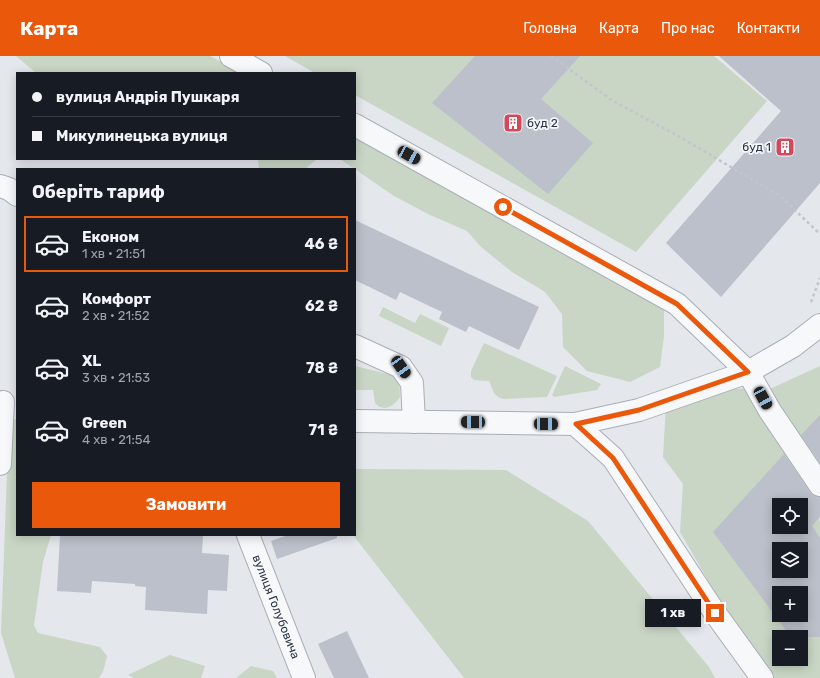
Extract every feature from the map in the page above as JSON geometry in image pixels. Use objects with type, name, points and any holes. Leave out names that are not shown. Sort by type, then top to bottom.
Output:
[{"type":"street","points":[[231,56],[259,72]]},
{"type":"street","points":[[356,126],[677,304],[748,372],[770,411],[820,484]]},
{"type":"street","points":[[0,186],[9,189],[16,194]]},
{"type":"street","points":[[356,421],[576,424],[639,410],[748,372],[793,346],[820,325]]},
{"type":"street","points":[[356,346],[401,367],[412,383],[414,422]]},
{"type":"street","points":[[0,464],[9,401]]},
{"type":"street","points":[[576,424],[613,458],[715,613],[762,678]]},
{"type":"street","name":"вулиця Голубовича","points":[[248,536],[304,678]]},
{"type":"path","points":[[551,56],[614,101],[680,137],[780,196],[820,234]]},
{"type":"green space","points":[[16,56],[210,56],[240,72],[35,72]]},
{"type":"green space","points":[[285,56],[714,56],[767,101],[636,252],[356,96],[356,72],[313,72]]},
{"type":"green space","points":[[356,135],[664,304],[664,336],[660,367],[630,382],[587,371],[563,347],[562,314],[545,292],[512,272],[481,247],[467,231],[430,215],[394,196],[356,170],[356,168],[353,168],[341,160],[356,160]]},
{"type":"green space","points":[[258,160],[316,160],[306,168],[259,168]]},
{"type":"green space","points":[[383,307],[415,323],[420,314],[449,328],[441,346],[379,316]]},
{"type":"green space","points":[[484,343],[557,376],[547,397],[503,399],[494,393],[489,381],[474,380],[471,377],[471,371]]},
{"type":"green space","points":[[356,366],[399,377],[400,397],[389,407],[382,408],[375,403],[373,390],[356,390]]},
{"type":"green space","points":[[565,366],[601,384],[597,390],[554,397],[552,395]]},
{"type":"green space","points":[[820,366],[820,505],[815,512],[820,522],[820,678],[774,678],[728,615],[680,532],[683,484],[663,457],[666,404],[714,389],[772,388]]},
{"type":"green space","points":[[16,419],[16,536],[51,536],[43,562],[34,625],[38,633],[100,647],[107,656],[103,672],[99,678],[15,678],[1,633],[9,420]]},
{"type":"green space","points":[[356,469],[506,470],[588,521],[709,667],[715,678],[464,678],[354,536],[356,536]]},
{"type":"green space","points":[[170,655],[205,666],[201,678],[134,678],[128,675]]},
{"type":"green space","points":[[251,666],[273,671],[277,678],[236,678]]},
{"type":"building","name":"буд 2","points":[[475,56],[580,56],[541,99],[593,143],[548,194],[432,103]]},
{"type":"building","name":"буд 1","points":[[719,56],[820,56],[820,183],[721,297],[666,243],[781,111]]},
{"type":"building","points":[[356,220],[539,307],[519,350],[469,326],[466,332],[439,319],[442,312],[400,292],[396,300],[356,280]]},
{"type":"building","points":[[820,415],[820,463],[801,435]]},
{"type":"building","points":[[784,454],[810,492],[814,496],[820,497],[820,517],[812,526],[820,538],[820,637],[808,637],[808,630],[786,630],[780,622],[808,622],[808,586],[772,586],[772,611],[713,532]]},
{"type":"building","points":[[60,536],[203,536],[202,553],[229,555],[227,591],[208,590],[207,614],[145,610],[146,587],[135,586],[135,584],[92,581],[91,593],[57,591]]},
{"type":"building","points":[[285,536],[337,536],[337,538],[277,559],[271,541]]},
{"type":"building","points":[[347,631],[369,678],[334,678],[318,644]]},
{"type":"place","name":"буд 2","points":[[513,123]]},
{"type":"place","name":"буд 1","points":[[785,147]]},
{"type":"route","points":[[503,207],[677,304],[748,372],[639,410],[576,424],[613,458],[715,613]]}]
